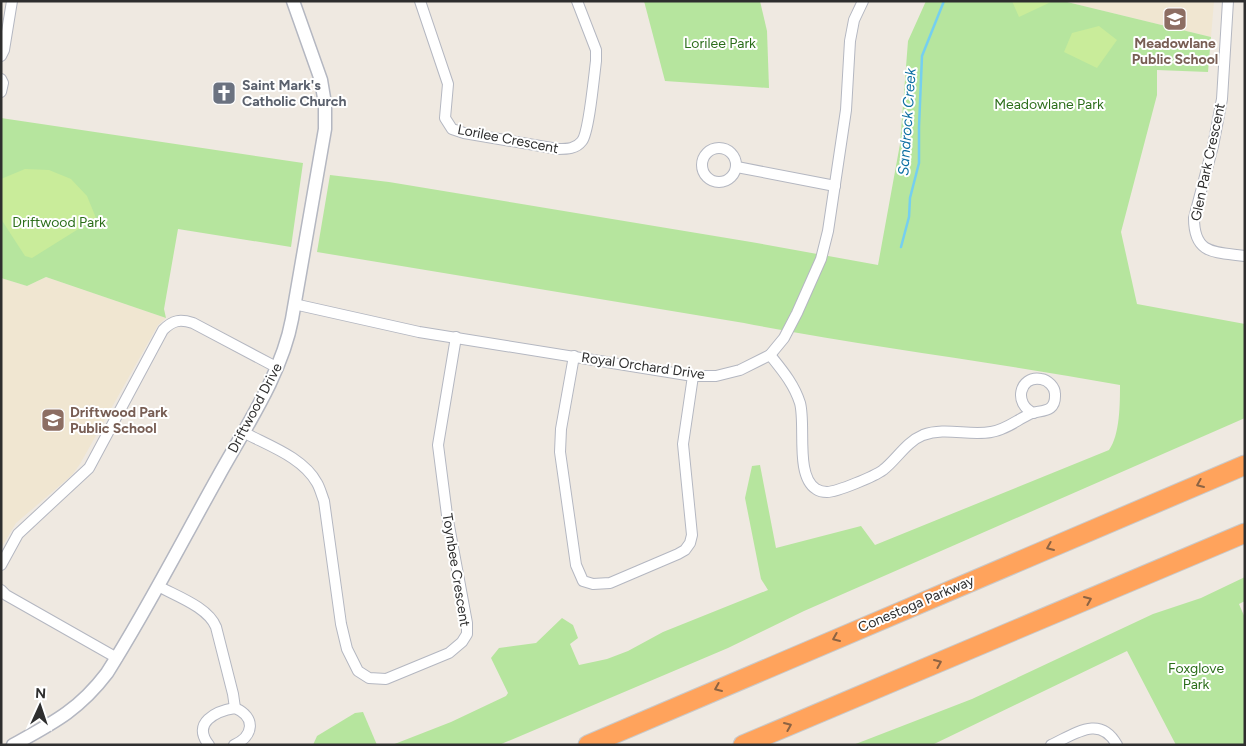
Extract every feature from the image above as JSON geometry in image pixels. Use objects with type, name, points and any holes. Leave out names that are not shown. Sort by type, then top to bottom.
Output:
[{"type":"highway","name":"Conestoga Parkway","points":[[588,745],[1245,465]]},
{"type":"highway","points":[[744,745],[1245,533]]},
{"type":"street","points":[[1,56],[4,50],[12,1]]},
{"type":"street","name":"Driftwood Drive","points":[[14,745],[72,710],[85,700],[103,679],[158,586],[278,368],[285,349],[294,304],[325,129],[321,80],[293,1]]},
{"type":"street","name":"Lorilee Crescent","points":[[420,1],[448,84],[444,113],[447,124],[452,129],[464,133],[568,150],[578,144],[586,133],[596,61],[596,50],[577,1]]},
{"type":"street","name":"Royal Orchard Drive","points":[[294,304],[419,332],[693,376],[716,376],[740,370],[770,355],[784,338],[797,314],[821,259],[828,230],[846,110],[850,41],[854,20],[863,1]]},
{"type":"street","name":"Glen Park Crescent","points":[[1228,1],[1222,99],[1194,218],[1194,229],[1196,239],[1204,248],[1215,252],[1245,256]]},
{"type":"street","points":[[1,79],[3,83],[1,92]]},
{"type":"street","points":[[737,167],[835,186]]},
{"type":"street","points":[[1,565],[18,534],[89,468],[158,338],[170,322],[182,319],[193,323],[278,368]]},
{"type":"street","name":"Toynbee Crescent","points":[[243,432],[295,460],[308,471],[317,483],[324,502],[347,649],[358,671],[368,678],[386,679],[449,653],[462,642],[467,634],[467,623],[447,515],[438,446],[456,337]]},
{"type":"street","points":[[770,355],[791,382],[800,403],[803,421],[805,474],[810,484],[817,490],[826,492],[835,491],[878,473],[915,439],[925,435],[940,432],[977,434],[993,432],[1034,412]]},
{"type":"street","points":[[574,356],[561,429],[560,452],[576,565],[583,581],[593,584],[610,583],[678,554],[685,550],[690,543],[692,525],[683,444],[693,376]]},
{"type":"street","points":[[158,586],[200,609],[213,619],[234,694],[235,708]]},
{"type":"street","points":[[1,590],[6,595],[117,658]]},
{"type":"street","points":[[210,745],[204,735],[206,721],[211,716],[235,708],[241,710],[248,717],[250,724],[246,737],[234,745]]},
{"type":"street","points":[[1051,745],[1084,729],[1096,728],[1106,730],[1117,745]]},
{"type":"shaded area","name":"Meadowlane Public School","points":[[1063,1],[1214,1],[1211,37]]},
{"type":"shaded area","name":"Driftwood Park Public School","points":[[46,277],[166,318],[158,325],[80,464],[72,475],[16,523],[1,548],[1,278],[27,286]]},
{"type":"green space","name":"Lorilee Park","points":[[644,1],[760,1],[767,31],[769,88],[665,81]]},
{"type":"green space","name":"Meadowlane Park","points":[[926,1],[1063,1],[1211,37],[1208,72],[1157,70],[1157,95],[1121,232],[1137,304],[1245,324],[1245,418],[804,611],[728,648],[499,745],[392,745],[451,722],[506,696],[508,693],[491,658],[499,648],[536,643],[562,618],[573,625],[578,638],[570,644],[579,665],[607,659],[628,651],[663,632],[768,590],[761,579],[745,498],[752,466],[760,465],[776,548],[861,526],[875,545],[1109,450],[1113,444],[1117,428],[1120,385],[838,340],[317,252],[330,175],[389,182],[878,265],[900,144],[908,41]]},
{"type":"green space","points":[[1012,1],[1053,1],[1019,17]]},
{"type":"green space","points":[[1099,26],[1117,40],[1097,68],[1064,52],[1072,33]]},
{"type":"green space","name":"Driftwood Park","points":[[1,118],[303,163],[291,247],[178,229],[164,309],[166,318],[46,277],[27,286],[1,278]]},
{"type":"green space","name":"Driftwood Park","points":[[25,169],[49,170],[71,179],[87,196],[96,218],[32,258],[25,256],[1,219],[1,179]]},
{"type":"green space","name":"Foxglove Park","points":[[1245,577],[1245,601],[1239,604],[1245,618],[1245,745],[1176,745],[1127,651],[932,745],[853,745],[972,699],[1153,614],[1201,598]]},
{"type":"green space","points":[[363,712],[377,745],[313,745],[317,736],[355,713]]},
{"type":"waterway","name":"Sandrock Creek","points":[[901,247],[909,217],[910,198],[919,163],[922,56],[944,1]]},
{"type":"place","name":"Meadowlane Public School","points":[[1175,19]]},
{"type":"place","name":"Saint Mark's Catholic Church","points":[[224,93]]},
{"type":"place","name":"Driftwood Park Public School","points":[[53,420]]}]
